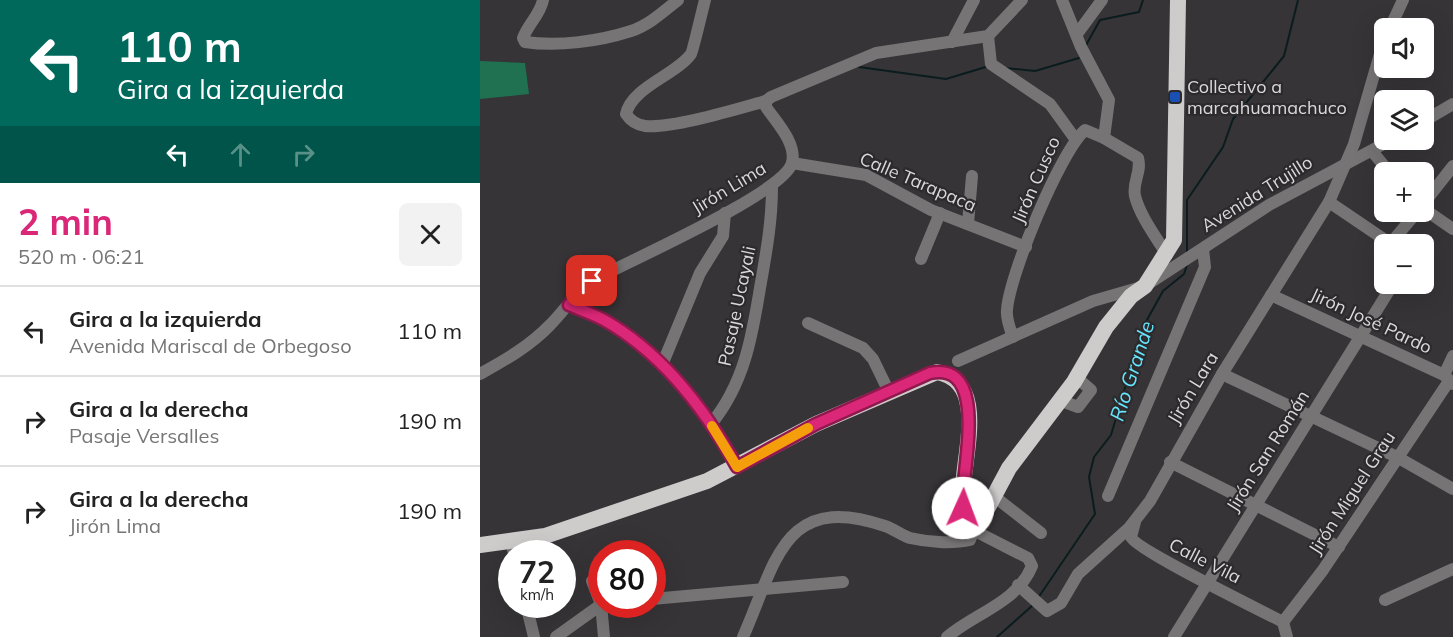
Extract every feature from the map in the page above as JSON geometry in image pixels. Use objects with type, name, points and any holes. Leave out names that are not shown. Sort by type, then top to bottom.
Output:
[{"type":"highway","points":[[533,540],[707,481],[816,424],[930,373],[954,369],[967,395],[969,411],[963,508],[977,523],[995,497],[1009,468],[1077,377],[1113,317],[1173,259],[1176,227],[1178,0]]},
{"type":"highway","points":[[480,545],[498,546]]},
{"type":"street","points":[[543,0],[541,9],[526,28],[523,38],[525,42],[538,44],[583,41],[632,31],[655,19],[678,0]]},
{"type":"street","points":[[705,0],[699,16],[693,52],[680,67],[662,76],[631,103],[626,114],[630,120],[644,126],[664,124],[766,101],[842,65],[876,53],[988,36],[1022,0]]},
{"type":"street","points":[[952,42],[974,0]]},
{"type":"street","points":[[1062,0],[1109,100],[1109,116],[1104,138]]},
{"type":"street","points":[[1077,34],[1102,0]]},
{"type":"street","points":[[1395,18],[1403,0]]},
{"type":"street","name":"Jirón Cusco","points":[[988,36],[991,64],[1050,104],[1077,140],[1053,177],[1026,247],[1007,312],[1013,337]]},
{"type":"street","name":"Jirón Lara","points":[[1021,588],[1047,611],[1061,603],[1078,574],[1113,544],[1150,501],[1170,462],[1222,374],[1329,202],[1358,134],[1374,76]]},
{"type":"street","name":"Jirón Lima","points":[[480,374],[508,359],[530,343],[569,305],[582,288],[592,281],[772,187],[792,163],[791,144],[766,107],[766,101]]},
{"type":"street","points":[[1434,115],[1453,104]]},
{"type":"street","points":[[1077,140],[1085,130],[1104,138],[1138,158],[1139,170],[1135,182],[1135,194],[1173,259]]},
{"type":"street","points":[[1372,151],[1381,162]]},
{"type":"street","name":"Avenida Trujillo","points":[[1173,259],[1201,250],[1269,205],[1345,163],[1372,151]]},
{"type":"street","name":"Calle Tarapaca","points":[[792,163],[806,163],[866,175],[940,213],[1026,247]]},
{"type":"street","points":[[1434,191],[1453,166]]},
{"type":"street","points":[[968,224],[972,176]]},
{"type":"street","name":"Pasaje Ucayali","points":[[711,424],[723,409],[745,362],[768,246],[772,187]]},
{"type":"street","points":[[1329,202],[1376,234]]},
{"type":"street","points":[[662,365],[700,273],[723,236],[725,213]]},
{"type":"street","points":[[921,260],[940,213]]},
{"type":"street","points":[[1434,216],[1453,229]]},
{"type":"street","points":[[1399,234],[1409,222]]},
{"type":"street","points":[[1108,496],[1205,267],[1201,250]]},
{"type":"street","points":[[954,369],[1013,337],[1093,301],[1145,286]]},
{"type":"street","name":"Jirón José Pardo","points":[[1271,294],[1448,380]]},
{"type":"street","name":"Jirón San Román","points":[[1174,637],[1387,294]]},
{"type":"street","points":[[569,305],[606,321],[662,365],[711,424],[737,467]]},
{"type":"street","points":[[808,323],[863,348],[873,359],[889,392]]},
{"type":"street","name":"Jirón Miguel Grau","points":[[1283,622],[1339,547],[1448,380],[1453,356]]},
{"type":"street","points":[[1222,374],[1397,457],[1453,489]]},
{"type":"street","points":[[1170,462],[1339,547]]},
{"type":"street","points":[[995,497],[1041,533]]},
{"type":"street","points":[[743,637],[762,588],[782,547],[792,536],[818,518],[829,515],[884,526],[912,538],[929,540],[970,540],[977,523],[1032,561],[1021,588],[1003,602],[957,628],[947,637]]},
{"type":"street","name":"Calle Vila","points":[[1136,519],[1132,541],[1167,564],[1208,581],[1283,622]]},
{"type":"street","points":[[1385,600],[1453,569]]},
{"type":"street","points":[[666,598],[843,582]]},
{"type":"street","points":[[556,637],[588,614]]},
{"type":"street","points":[[529,618],[534,637]]},
{"type":"street","points":[[602,618],[604,637]]},
{"type":"street","points":[[1283,622],[1287,637]]},
{"type":"green space","points":[[480,61],[525,63],[529,94],[480,99]]},
{"type":"waterway","points":[[1085,47],[1100,20],[1139,12],[1143,0]]},
{"type":"waterway","name":"Río Grande","points":[[1187,253],[1187,200],[1223,147],[1233,119],[1284,56],[1298,0]]},
{"type":"waterway","points":[[1005,68],[1035,71],[1079,58]]},
{"type":"waterway","points":[[859,67],[946,79],[989,66]]},
{"type":"waterway","name":"Río Grande","points":[[1038,598],[1095,514],[1089,477],[1094,457],[1111,435],[1143,327],[1163,291],[1184,274],[1187,265]]},
{"type":"waterway","name":"Río Grande","points":[[997,637],[1033,605]]},
{"type":"slow traffic","points":[[712,426],[737,467],[808,428]]},
{"type":"place","name":"Collectivo a marcahuamachuco","points":[[1175,97]]},
{"type":"route","points":[[592,281],[582,288],[569,305],[606,321],[657,360],[688,393],[711,424],[737,467],[816,424],[930,373],[944,373],[956,379],[967,395],[969,411],[963,508]]}]
